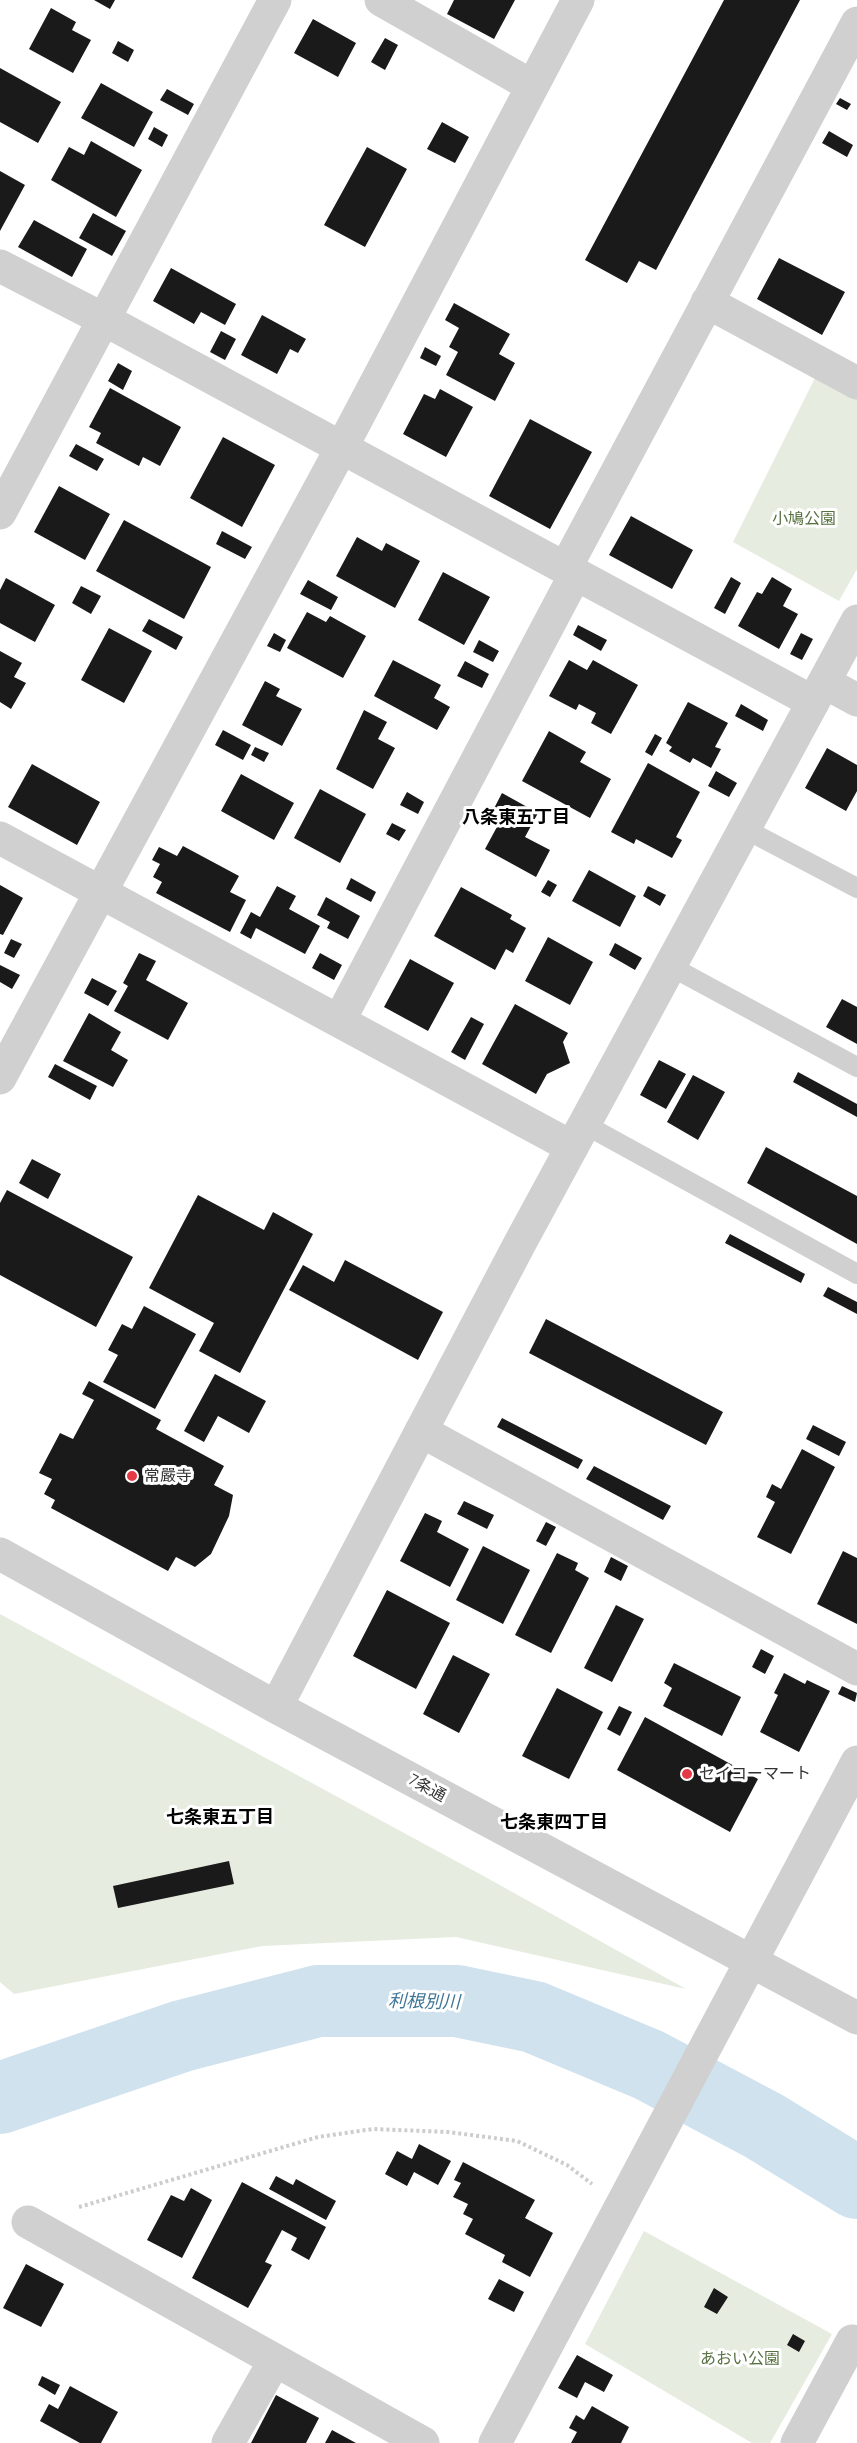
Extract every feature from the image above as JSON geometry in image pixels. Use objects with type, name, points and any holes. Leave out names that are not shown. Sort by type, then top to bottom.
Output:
[{"type":"street","points":[[0,513],[275,0]]},
{"type":"street","points":[[381,0],[532,86]]},
{"type":"street","points":[[0,1078],[342,447],[578,0]]},
{"type":"street","points":[[339,1021],[707,302],[857,23]]},
{"type":"street","points":[[0,266],[571,570],[819,692],[857,700]]},
{"type":"street","points":[[707,302],[857,383]]},
{"type":"street","points":[[276,1707],[578,1136],[857,621]]},
{"type":"street","points":[[0,838],[339,1021],[578,1136]]},
{"type":"street","points":[[421,1431],[857,1669]]},
{"type":"street","name":"7条通","points":[[0,1554],[276,1707],[857,2018]]},
{"type":"street","points":[[495,2443],[857,1762]]},
{"type":"street","points":[[28,2222],[423,2443]]},
{"type":"street","points":[[797,2443],[852,2341]]},
{"type":"street","points":[[228,2443],[275,2360]]},
{"type":"lane","points":[[745,829],[857,888]]},
{"type":"lane","points":[[670,966],[857,1067]]},
{"type":"lane","points":[[578,1136],[857,1274]]},
{"type":"path","points":[[28,2222],[318,2137],[373,2129],[448,2132],[517,2141],[567,2165],[626,2198]]},
{"type":"green space","name":"小鳩公園","points":[[815,378],[857,397],[857,569],[839,601],[733,542]]},
{"type":"green space","points":[[0,1614],[489,1879],[686,1989],[456,1937],[262,1946],[14,1994],[0,1982]]},
{"type":"green space","name":"あおい公園","points":[[644,2231],[832,2334],[770,2443],[752,2443],[585,2344]]},
{"type":"building","points":[[94,0],[115,0],[110,9]]},
{"type":"building","points":[[454,0],[515,0],[494,39],[447,14]]},
{"type":"building","points":[[724,0],[800,0],[656,270],[639,261],[627,283],[585,260]]},
{"type":"building","points":[[51,8],[76,22],[72,30],[91,40],[73,73],[29,49]]},
{"type":"building","points":[[313,19],[356,43],[338,77],[294,53]]},
{"type":"building","points":[[385,38],[398,45],[385,70],[371,62]]},
{"type":"building","points":[[118,41],[134,50],[128,62],[112,53]]},
{"type":"building","points":[[0,68],[61,102],[38,143],[0,122]]},
{"type":"building","points":[[101,83],[153,112],[134,147],[81,118]]},
{"type":"building","points":[[167,89],[194,104],[188,115],[160,100]]},
{"type":"building","points":[[840,98],[851,104],[847,110],[836,104]]},
{"type":"building","points":[[442,122],[469,137],[455,163],[427,149]]},
{"type":"building","points":[[154,127],[168,135],[162,147],[148,139]]},
{"type":"building","points":[[829,131],[853,145],[847,157],[822,143]]},
{"type":"building","points":[[91,141],[142,170],[116,217],[51,180],[69,147],[84,155]]},
{"type":"building","points":[[367,147],[407,169],[365,247],[324,225]]},
{"type":"building","points":[[0,171],[25,185],[0,231]]},
{"type":"building","points":[[93,213],[126,231],[112,256],[79,238]]},
{"type":"building","points":[[34,220],[87,249],[72,277],[18,247]]},
{"type":"building","points":[[779,258],[845,292],[822,335],[757,299]]},
{"type":"building","points":[[171,268],[236,304],[225,325],[201,312],[194,324],[153,301]]},
{"type":"building","points":[[454,303],[510,334],[499,354],[515,363],[495,401],[446,375],[458,352],[449,347],[459,328],[445,320]]},
{"type":"building","points":[[262,315],[306,339],[298,353],[290,349],[277,374],[241,355]]},
{"type":"building","points":[[221,331],[236,339],[225,360],[210,352]]},
{"type":"building","points":[[425,347],[441,356],[436,366],[420,358]]},
{"type":"building","points":[[118,363],[132,371],[123,390],[108,381]]},
{"type":"building","points":[[110,388],[181,427],[160,466],[143,457],[139,466],[96,443],[101,433],[89,427]]},
{"type":"building","points":[[440,389],[473,407],[446,457],[403,434],[424,394],[435,399]]},
{"type":"building","points":[[530,419],[592,452],[550,529],[489,496]]},
{"type":"building","points":[[223,437],[275,465],[242,527],[190,498]]},
{"type":"building","points":[[76,444],[104,459],[97,471],[69,456]]},
{"type":"building","points":[[59,486],[110,514],[85,560],[34,532]]},
{"type":"building","points":[[631,516],[693,550],[672,589],[609,555]]},
{"type":"building","points":[[124,520],[211,567],[184,619],[96,571]]},
{"type":"building","points":[[222,531],[252,547],[245,559],[216,544]]},
{"type":"building","points":[[357,537],[382,551],[386,543],[420,561],[395,608],[336,576]]},
{"type":"building","points":[[443,572],[490,597],[464,645],[418,620]]},
{"type":"building","points":[[731,577],[741,583],[725,614],[714,608]]},
{"type":"building","points":[[772,577],[792,589],[783,606],[798,614],[779,649],[738,626],[757,592],[762,594]]},
{"type":"building","points":[[6,578],[55,605],[35,642],[0,623],[0,590]]},
{"type":"building","points":[[308,580],[338,597],[331,610],[300,594]]},
{"type":"building","points":[[81,586],[101,596],[91,614],[72,603]]},
{"type":"building","points":[[307,612],[326,622],[330,616],[366,636],[343,678],[287,648]]},
{"type":"building","points":[[149,619],[183,637],[176,650],[142,631]]},
{"type":"building","points":[[578,625],[607,640],[601,651],[573,635]]},
{"type":"building","points":[[109,628],[152,651],[124,703],[81,680]]},
{"type":"building","points":[[274,633],[286,640],[280,652],[267,646]]},
{"type":"building","points":[[801,633],[813,639],[802,660],[790,654]]},
{"type":"building","points":[[479,640],[499,651],[493,662],[473,652]]},
{"type":"building","points":[[0,651],[22,663],[14,677],[26,683],[11,709],[0,702]]},
{"type":"building","points":[[393,660],[441,685],[434,698],[450,707],[437,730],[374,696]]},
{"type":"building","points":[[569,660],[587,670],[593,660],[638,685],[611,734],[591,723],[596,713],[579,704],[576,710],[549,696]]},
{"type":"building","points":[[465,661],[489,674],[482,688],[457,676]]},
{"type":"building","points":[[265,681],[280,689],[276,696],[302,709],[282,746],[242,725]]},
{"type":"building","points":[[688,702],[728,723],[715,747],[721,749],[711,768],[693,758],[690,763],[669,751],[672,747],[666,743]]},
{"type":"building","points":[[741,704],[768,720],[763,731],[735,716]]},
{"type":"building","points":[[364,710],[387,722],[378,739],[395,748],[373,789],[336,769]]},
{"type":"building","points":[[223,730],[251,745],[243,760],[215,745]]},
{"type":"building","points":[[549,731],[586,752],[580,762],[611,779],[590,818],[522,781]]},
{"type":"building","points":[[655,734],[662,738],[652,756],[645,752]]},
{"type":"building","points":[[255,747],[269,753],[264,762],[251,755]]},
{"type":"building","points":[[827,748],[857,765],[857,791],[846,811],[805,788]]},
{"type":"building","points":[[648,763],[700,792],[676,837],[682,840],[672,858],[636,839],[634,844],[611,832]]},
{"type":"building","points":[[32,764],[100,802],[77,845],[8,807]]},
{"type":"building","points":[[716,771],[737,783],[729,797],[708,786]]},
{"type":"building","points":[[241,774],[294,803],[274,840],[221,811]]},
{"type":"building","points":[[320,789],[366,814],[340,863],[294,838]]},
{"type":"building","points":[[407,792],[424,802],[418,814],[400,805]]},
{"type":"building","points":[[502,793],[538,813],[525,837],[550,850],[536,877],[485,849],[498,825],[488,820]]},
{"type":"building","points":[[392,823],[406,830],[399,841],[386,834]]},
{"type":"building","points":[[183,846],[239,876],[230,892],[246,900],[230,932],[156,893],[162,882],[153,877],[160,864],[152,860],[159,847],[177,856]]},
{"type":"building","points":[[589,870],[636,896],[620,927],[572,901]]},
{"type":"building","points":[[351,878],[376,892],[371,902],[346,889]]},
{"type":"building","points":[[548,880],[557,885],[550,897],[541,892]]},
{"type":"building","points":[[0,885],[23,898],[3,935],[0,934]]},
{"type":"building","points":[[277,886],[296,896],[289,909],[320,926],[305,954],[256,928],[251,939],[240,933],[251,912],[260,917]]},
{"type":"building","points":[[648,886],[666,895],[660,906],[643,896]]},
{"type":"building","points":[[461,887],[512,915],[510,919],[526,928],[513,953],[506,949],[495,970],[434,936]]},
{"type":"building","points":[[326,897],[360,916],[348,939],[327,928],[330,922],[317,915]]},
{"type":"building","points":[[548,937],[593,962],[570,1005],[525,981]]},
{"type":"building","points":[[11,939],[22,944],[14,958],[4,953]]},
{"type":"building","points":[[615,943],[642,958],[635,970],[609,955]]},
{"type":"building","points":[[139,953],[156,961],[146,980],[188,1003],[168,1040],[114,1011],[128,986],[123,983]]},
{"type":"building","points":[[320,953],[342,965],[334,980],[312,968]]},
{"type":"building","points":[[410,959],[454,983],[428,1031],[384,1007]]},
{"type":"building","points":[[0,965],[20,975],[12,989],[0,982]]},
{"type":"building","points":[[92,978],[117,991],[108,1006],[84,993]]},
{"type":"building","points":[[842,999],[857,1007],[857,1044],[826,1027]]},
{"type":"building","points":[[515,1004],[568,1033],[563,1042],[570,1063],[547,1074],[536,1094],[482,1064]]},
{"type":"building","points":[[89,1013],[121,1032],[111,1050],[128,1060],[113,1087],[63,1061]]},
{"type":"building","points":[[471,1017],[484,1024],[465,1060],[451,1052]]},
{"type":"building","points":[[659,1060],[686,1074],[666,1109],[640,1095]]},
{"type":"building","points":[[55,1064],[97,1086],[90,1100],[48,1077]]},
{"type":"building","points":[[798,1072],[857,1104],[857,1117],[793,1082]]},
{"type":"building","points":[[693,1075],[725,1092],[698,1140],[667,1122]]},
{"type":"building","points":[[766,1147],[857,1196],[857,1244],[747,1183]]},
{"type":"building","points":[[32,1159],[61,1174],[48,1199],[19,1183]]},
{"type":"building","points":[[7,1190],[133,1257],[96,1327],[0,1275],[0,1203]]},
{"type":"building","points":[[198,1195],[264,1230],[273,1212],[313,1234],[240,1373],[199,1351],[214,1323],[149,1288]]},
{"type":"building","points":[[730,1234],[805,1274],[801,1283],[725,1243]]},
{"type":"building","points":[[345,1260],[443,1312],[418,1360],[289,1290],[303,1265],[334,1282]]},
{"type":"building","points":[[828,1287],[857,1302],[857,1314],[823,1296]]},
{"type":"building","points":[[144,1306],[196,1334],[155,1409],[103,1382],[118,1355],[108,1350],[122,1324],[132,1329]]},
{"type":"building","points":[[546,1319],[723,1412],[706,1445],[529,1353]]},
{"type":"building","points":[[215,1374],[266,1401],[249,1433],[218,1416],[204,1442],[184,1431]]},
{"type":"building","name":"常嚴寺","points":[[89,1381],[161,1420],[156,1429],[224,1466],[214,1485],[233,1495],[229,1516],[211,1554],[195,1567],[176,1557],[168,1571],[51,1508],[55,1500],[44,1494],[52,1479],[39,1473],[60,1433],[73,1439],[94,1400],[82,1394]]},
{"type":"building","points":[[502,1418],[583,1460],[578,1469],[497,1427]]},
{"type":"building","points":[[813,1425],[846,1442],[839,1456],[806,1439]]},
{"type":"building","points":[[802,1449],[835,1467],[791,1554],[757,1537],[775,1502],[766,1497],[772,1484],[781,1489]]},
{"type":"building","points":[[594,1466],[671,1506],[663,1520],[586,1479]]},
{"type":"building","points":[[464,1501],[494,1515],[487,1529],[457,1514]]},
{"type":"building","points":[[425,1513],[442,1521],[437,1532],[469,1549],[450,1587],[400,1561]]},
{"type":"building","points":[[546,1522],[556,1527],[546,1546],[536,1541]]},
{"type":"building","points":[[483,1546],[530,1570],[503,1624],[456,1600]]},
{"type":"building","points":[[843,1551],[857,1558],[857,1624],[817,1604]]},
{"type":"building","points":[[557,1553],[578,1563],[575,1570],[589,1578],[551,1653],[515,1635]]},
{"type":"building","points":[[611,1557],[628,1566],[621,1581],[604,1572]]},
{"type":"building","points":[[387,1590],[450,1623],[416,1689],[353,1656]]},
{"type":"building","points":[[616,1605],[644,1619],[612,1682],[584,1668]]},
{"type":"building","points":[[761,1649],[774,1656],[765,1674],[752,1667]]},
{"type":"building","points":[[453,1655],[490,1674],[459,1733],[423,1714]]},
{"type":"building","points":[[674,1663],[741,1697],[722,1736],[663,1706],[672,1688],[664,1683]]},
{"type":"building","points":[[784,1673],[805,1684],[807,1680],[830,1691],[799,1752],[760,1732],[778,1695],[774,1693]]},
{"type":"building","points":[[842,1686],[857,1693],[855,1702],[838,1694]]},
{"type":"building","points":[[557,1688],[603,1712],[569,1779],[522,1756]]},
{"type":"building","points":[[619,1706],[632,1712],[620,1736],[607,1729]]},
{"type":"building","points":[[645,1717],[758,1779],[730,1832],[617,1770]]},
{"type":"building","points":[[229,1861],[234,1884],[118,1908],[113,1886]]},
{"type":"building","points":[[419,2144],[451,2161],[438,2185],[414,2172],[407,2186],[385,2174],[397,2151],[412,2159]]},
{"type":"building","points":[[463,2162],[535,2200],[525,2218],[553,2233],[530,2277],[502,2262],[505,2255],[465,2234],[473,2219],[463,2214],[468,2204],[453,2197],[461,2183],[454,2180]]},
{"type":"building","points":[[276,2176],[293,2185],[296,2179],[336,2201],[326,2220],[269,2189]]},
{"type":"building","points":[[242,2182],[326,2227],[309,2260],[291,2250],[297,2238],[282,2230],[265,2262],[272,2265],[248,2308],[192,2278]]},
{"type":"building","points":[[191,2188],[212,2200],[182,2258],[147,2240],[171,2195],[184,2201]]},
{"type":"building","points":[[26,2264],[64,2284],[41,2327],[3,2308]]},
{"type":"building","points":[[499,2279],[524,2292],[514,2312],[488,2299]]},
{"type":"building","points":[[714,2288],[728,2297],[717,2314],[704,2307]]},
{"type":"building","points":[[793,2334],[805,2341],[799,2352],[787,2345]]},
{"type":"building","points":[[577,2355],[613,2375],[604,2392],[585,2382],[577,2398],[558,2388]]},
{"type":"building","points":[[42,2376],[60,2385],[55,2395],[38,2385]]},
{"type":"building","points":[[70,2386],[118,2412],[101,2443],[80,2443],[40,2421],[49,2404],[58,2409]]},
{"type":"building","points":[[276,2395],[319,2418],[306,2443],[251,2443]]},
{"type":"building","points":[[592,2406],[629,2427],[621,2443],[571,2443],[577,2432],[569,2428],[576,2415],[584,2420]]},
{"type":"building","points":[[332,2430],[356,2443],[325,2443]]},
{"type":"waterway","name":"利根別川","points":[[0,2098],[182,2036],[318,2001],[457,2001],[534,2017],[649,2065],[764,2126],[857,2183]]},
{"type":"place","name":"常嚴寺","points":[[132,1476]]},
{"type":"place","name":"セイコーマート","points":[[687,1774]]},
{"type":"district","name":"八条東五丁目","points":[[516,818]]},
{"type":"district","name":"七条東五丁目","points":[[220,1818]]},
{"type":"district","name":"七条東四丁目","points":[[554,1823]]}]
